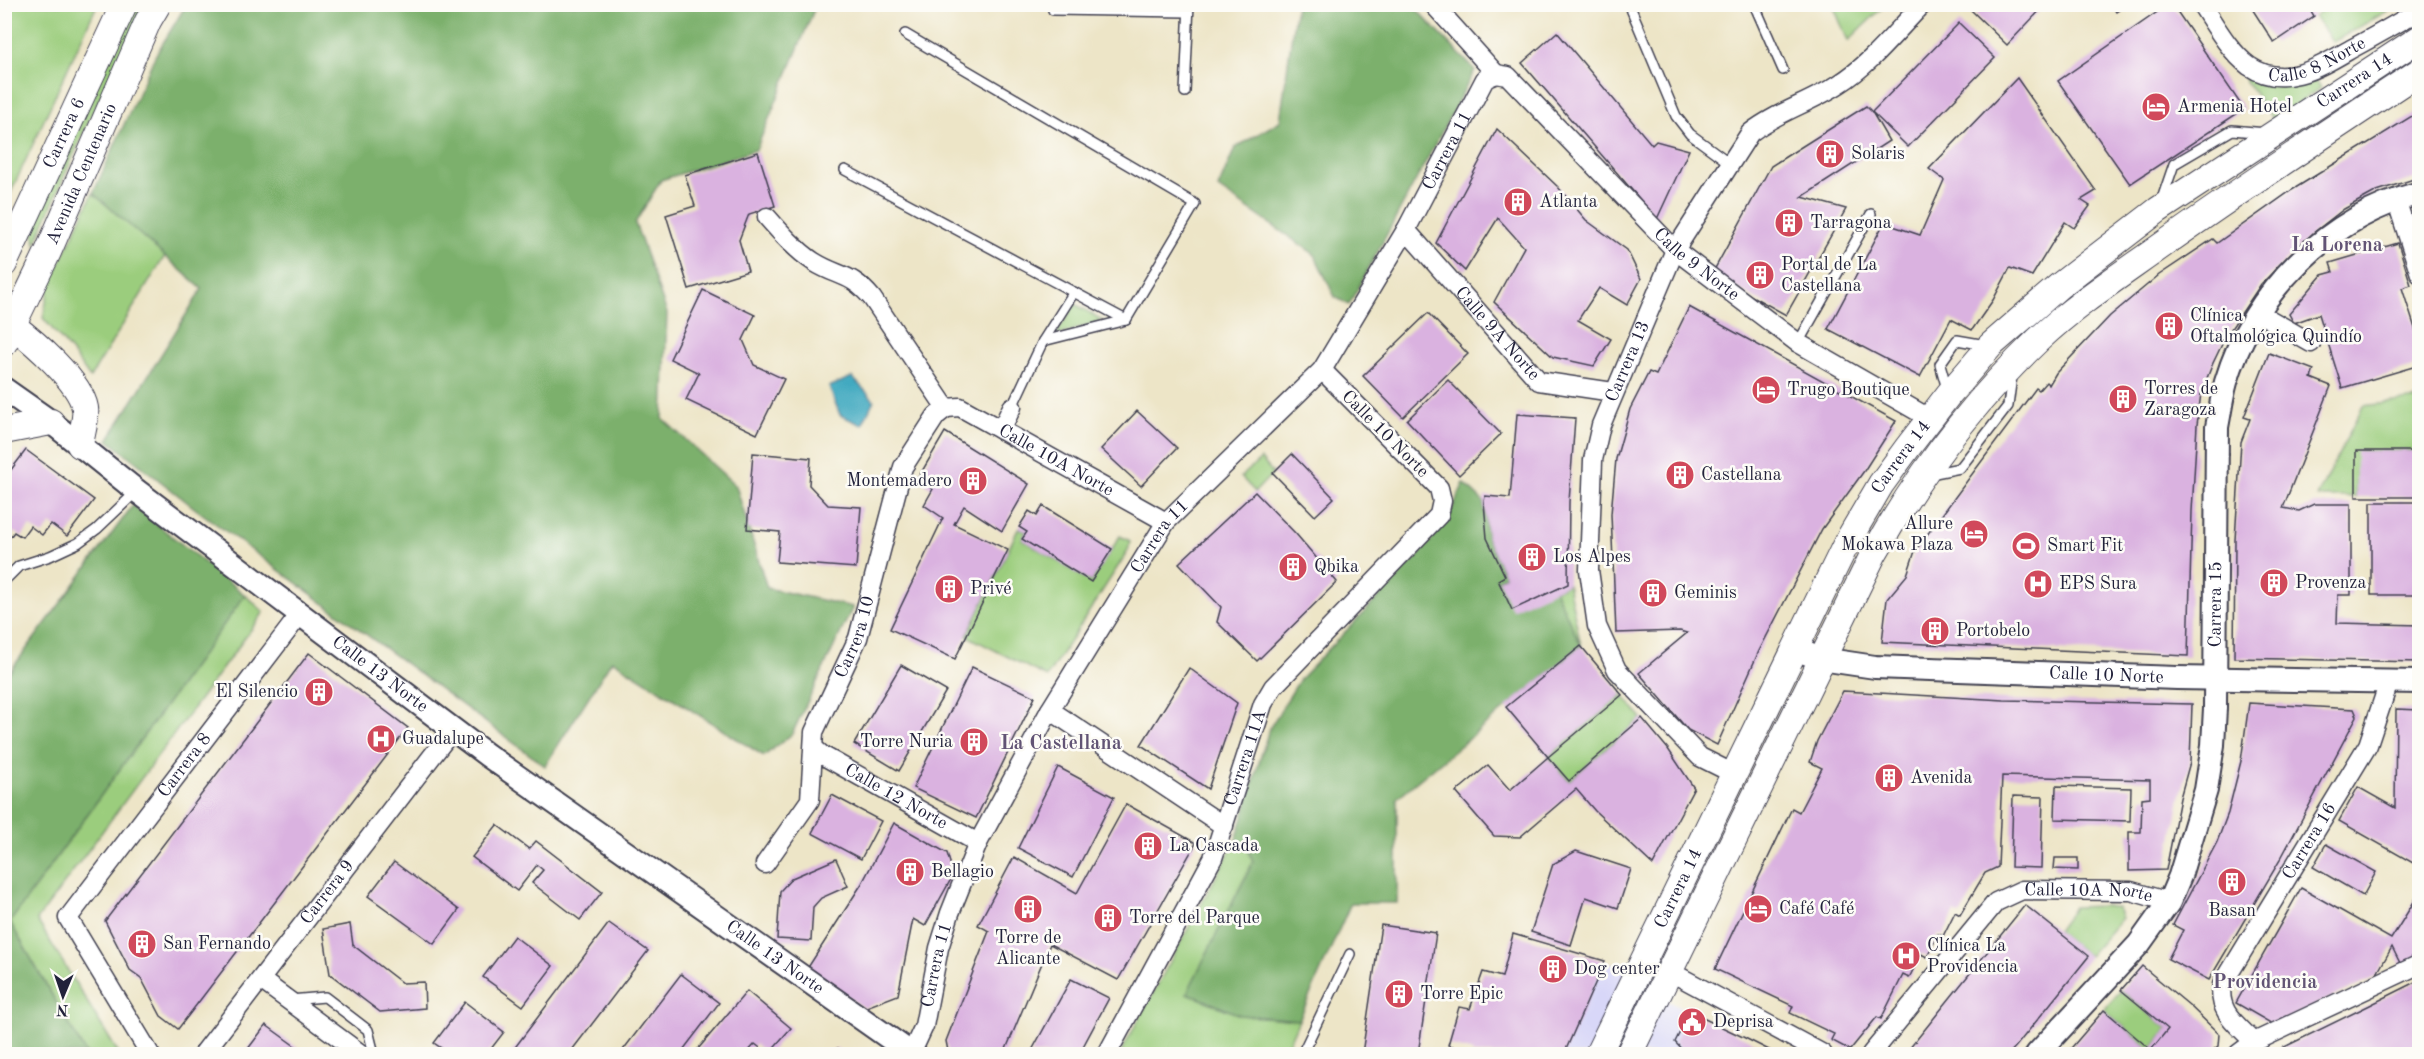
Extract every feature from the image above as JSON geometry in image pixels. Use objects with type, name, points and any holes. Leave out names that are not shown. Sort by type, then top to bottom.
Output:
[{"type":"main road","name":"Carrera 6","points":[[4,264],[124,4]]},
{"type":"main road","name":"Avenida Centenario","points":[[8,334],[48,252],[148,21],[158,4]]},
{"type":"main road","name":"Carrera 14","points":[[1599,1054],[1843,551],[1881,484],[1929,418],[1991,345],[2060,286],[2158,210],[2420,38]]},
{"type":"main road","name":"Carrera 14","points":[[1629,1054],[1873,555],[1902,503],[1971,410],[2014,364],[2078,306],[2245,186],[2420,71]]},
{"type":"main road","points":[[8,334],[40,347],[72,382],[85,408],[80,445]]},
{"type":"main road","points":[[4,431],[51,423]]},
{"type":"street","name":"Calle 9 Norte","points":[[1433,4],[1496,74],[1508,76],[1675,250],[1798,343],[1929,418]]},
{"type":"street","name":"Carrera 13","points":[[1734,774],[1700,756],[1617,670],[1597,626],[1589,570],[1593,460],[1601,425],[1675,250],[1750,133],[1768,119],[1839,84],[1858,70],[1923,4]]},
{"type":"street","name":"Calle 8 Norte","points":[[2201,4],[2236,53],[2250,66],[2271,76],[2292,76],[2313,71],[2408,17],[2420,15]]},
{"type":"street","name":"Carrera 11","points":[[912,1054],[924,1026],[939,948],[950,913],[978,843],[1050,710],[1166,522],[1322,370],[1406,230],[1485,79],[1496,74]]},
{"type":"street","name":"Carrera 15","points":[[2037,1054],[2139,944],[2169,902],[2180,876],[2209,774],[2213,745],[2216,678],[2214,563],[2217,427],[2226,382],[2257,312],[2287,275],[2320,242],[2357,216],[2396,199],[2420,193]]},
{"type":"street","points":[[2396,199],[2420,274]]},
{"type":"street","points":[[767,217],[814,262],[847,275],[860,284],[872,298],[946,408]]},
{"type":"street","name":"Calle 9A Norte","points":[[1406,230],[1539,381],[1613,392]]},
{"type":"street","points":[[2257,312],[2311,343]]},
{"type":"street","name":"Calle 10 Norte","points":[[1322,370],[1438,488],[1442,501]]},
{"type":"street","name":"Calle 13 Norte","points":[[4,388],[453,729],[912,1054]]},
{"type":"street","name":"Calle 10A Norte","points":[[946,408],[960,407],[1166,522]]},
{"type":"street","points":[[1001,430],[1012,407]]},
{"type":"street","name":"Carrera 10","points":[[765,864],[810,800],[815,749],[814,732],[858,638],[903,467],[936,416],[946,408]]},
{"type":"street","name":"Carrera 11A","points":[[1107,1054],[1213,858],[1263,705],[1273,687],[1439,514],[1442,501]]},
{"type":"street","name":"Carrera 8","points":[[150,1054],[68,918],[301,613]]},
{"type":"street","name":"Calle 10 Norte","points":[[1795,649],[1821,659],[1875,667],[2420,682]]},
{"type":"street","name":"Carrera 16","points":[[2254,1042],[2223,1008],[2220,997],[2222,985],[2368,745],[2389,682]]},
{"type":"street","points":[[1050,710],[1224,826]]},
{"type":"street","name":"Carrera 9","points":[[202,1054],[453,729]]},
{"type":"street","name":"Calle 12 Norte","points":[[815,749],[978,843]]},
{"type":"street","name":"Calle 10A Norte","points":[[1871,1054],[1996,902],[2008,894],[2022,890],[2131,891],[2169,902]]},
{"type":"street","points":[[2238,1054],[2254,1042],[2420,964]]},
{"type":"street","points":[[1669,971],[1823,1054]]},
{"type":"street","points":[[261,980],[361,1054]]},
{"type":"lane","points":[[1629,4],[1676,116],[1690,134],[1731,164]]},
{"type":"lane","points":[[1754,4],[1783,70]]},
{"type":"lane","points":[[1053,10],[1188,8],[1185,92]]},
{"type":"lane","points":[[905,34],[1195,204],[1126,320],[1043,341]]},
{"type":"lane","points":[[845,170],[1126,320]]},
{"type":"lane","points":[[1798,343],[1871,214]]},
{"type":"lane","points":[[1012,407],[1043,341],[1074,292]]},
{"type":"lane","points":[[4,581],[19,566],[50,556],[78,543],[97,529],[137,491]]},
{"type":"lane","points":[[1302,1054],[1350,954]]},
{"type":"lane","points":[[288,1000],[325,997],[368,1030],[375,1054]]},
{"type":"shaded area","points":[[1605,961],[1663,984],[1657,996],[1690,1012],[1675,1042],[1686,1054],[1564,1054]]},
{"type":"green space","points":[[4,5],[97,5],[5,205]]},
{"type":"green space","points":[[132,5],[147,5],[74,153],[35,245],[32,223]]},
{"type":"green space","points":[[186,5],[816,5],[756,150],[661,180],[635,223],[667,313],[663,419],[736,486],[767,588],[853,607],[792,734],[764,756],[612,660],[545,766],[197,510],[108,440],[202,289],[93,193],[155,56]]},
{"type":"green space","points":[[1296,5],[1412,5],[1475,70],[1349,305],[1335,297],[1314,254],[1218,188],[1235,148],[1280,121]]},
{"type":"green space","points":[[1833,5],[1885,5],[1848,41]]},
{"type":"green space","points":[[2330,5],[2398,5],[2333,42],[2314,16]]},
{"type":"green space","points":[[2245,75],[2268,86],[2295,86],[2316,80],[2321,88],[2273,120],[2243,77]]},
{"type":"green space","points":[[93,193],[165,256],[90,378],[43,318],[49,286]]},
{"type":"green space","points":[[1075,304],[1102,320],[1054,337]]},
{"type":"green space","points":[[2419,399],[2419,451],[2357,451],[2356,497],[2317,497],[2363,406]]},
{"type":"green space","points":[[1261,459],[1273,473],[1255,492],[1241,477]]},
{"type":"green space","points":[[1464,483],[1484,502],[1487,538],[1505,576],[1498,580],[1555,590],[1581,646],[1397,798],[1397,903],[1351,903],[1299,1020],[1240,1015],[1187,993],[1253,862],[1247,847],[1236,840],[1269,729],[1300,679],[1418,556],[1446,522]]},
{"type":"green space","points":[[133,505],[245,595],[10,922],[86,1054],[5,1054],[5,678]]},
{"type":"green space","points":[[1019,527],[1027,532],[1022,539],[1091,582],[1120,536],[1130,541],[1128,551],[1047,677],[967,636]]},
{"type":"green space","points":[[1568,584],[1581,646],[1555,590]]},
{"type":"green space","points":[[245,595],[264,612],[37,920],[119,1054],[86,1054],[10,922]]},
{"type":"green space","points":[[1622,695],[1642,718],[1569,781],[1548,757]]},
{"type":"green space","points":[[1236,840],[1247,847],[1253,862],[1187,993],[1240,1015],[1299,1020],[1284,1054],[1120,1054]]},
{"type":"green space","points":[[2074,907],[2118,908],[2122,918],[2089,956],[2057,931]]},
{"type":"green space","points":[[2121,990],[2168,1029],[2151,1050],[2104,1010]]},
{"type":"water","points":[[852,377],[874,400],[862,425],[840,415],[829,387]]},
{"type":"building","points":[[1977,4],[2046,4],[2007,45],[1971,10]]},
{"type":"building","points":[[2111,4],[2128,4],[2116,12]]},
{"type":"building","points":[[2172,4],[2244,109],[2130,184],[2058,81]]},
{"type":"building","points":[[2249,4],[2307,4],[2314,16],[2274,43]]},
{"type":"building","points":[[1959,23],[1995,58],[1908,147],[1872,112]]},
{"type":"building","points":[[1557,32],[1652,145],[1656,141],[1689,150],[1657,219],[1522,63]]},
{"type":"building","points":[[2017,78],[2096,191],[2081,200],[2090,206],[2074,228],[2065,222],[2032,276],[2010,268],[1993,300],[1972,330],[1951,319],[1920,377],[1828,329],[1884,223],[1920,235],[1944,180],[1929,169]]},
{"type":"building","points":[[1866,106],[1889,141],[1802,197],[1846,209],[1786,315],[1712,274],[1771,166]]},
{"type":"building","points":[[2420,111],[2420,177],[2377,191],[2344,209],[2313,233],[2261,284],[2226,336],[2213,363],[2201,393],[2197,425],[2188,656],[1882,642],[1887,599],[1907,575],[1915,551],[2036,388],[2039,390],[2046,382],[2049,385],[2056,373],[2110,316],[2159,275],[2213,239],[2217,243],[2292,190]]},
{"type":"building","points":[[1497,129],[1558,187],[1586,220],[1627,250],[1641,279],[1627,305],[1599,288],[1578,320],[1611,339],[1594,366],[1553,357],[1494,302],[1524,247],[1498,218],[1465,271],[1436,243]]},
{"type":"building","points":[[758,152],[775,206],[749,214],[739,240],[748,271],[689,289],[666,215],[695,206],[685,175]]},
{"type":"building","points":[[2398,243],[2411,285],[2402,288],[2420,344],[2420,365],[2342,388],[2319,314],[2294,323],[2289,314],[2322,275],[2333,272],[2330,263]]},
{"type":"building","points":[[703,290],[755,315],[743,340],[754,365],[784,379],[757,434],[686,400],[699,373],[670,359]]},
{"type":"building","points":[[1689,307],[1896,421],[1864,471],[1822,529],[1759,651],[1717,745],[1688,730],[1639,673],[1687,633],[1680,631],[1616,633],[1611,514],[1616,459],[1630,409],[1649,372],[1656,375]]},
{"type":"building","points":[[1428,313],[1468,354],[1403,417],[1363,376]]},
{"type":"building","points":[[2269,353],[2314,370],[2311,378],[2331,386],[2283,508],[2299,511],[2314,504],[2351,504],[2351,595],[2338,595],[2337,623],[2420,625],[2420,662],[2234,658],[2235,540],[2241,442],[2250,419],[2244,417]]},
{"type":"building","points":[[1448,380],[1501,434],[1459,475],[1407,420]]},
{"type":"building","points":[[1137,411],[1177,448],[1141,486],[1101,449]]},
{"type":"building","points":[[1517,414],[1575,418],[1569,502],[1568,584],[1512,610],[1498,580],[1505,576],[1487,538],[1484,502],[1485,496],[1510,498]]},
{"type":"building","points":[[945,432],[1029,484],[1002,531],[964,506],[954,524],[1008,550],[955,659],[890,629],[943,518],[924,505],[933,489],[918,478]]},
{"type":"building","points":[[26,450],[94,500],[67,536],[51,524],[42,535],[30,526],[22,537],[14,532],[4,545],[4,479]]},
{"type":"building","points":[[2356,451],[2420,451],[2420,497],[2356,497]]},
{"type":"building","points":[[753,453],[811,458],[809,485],[828,505],[861,507],[856,568],[777,562],[780,532],[747,529]]},
{"type":"building","points":[[1292,454],[1334,498],[1315,516],[1273,473]]},
{"type":"building","points":[[1255,492],[1296,534],[1337,582],[1257,661],[1217,622],[1221,607],[1179,563]]},
{"type":"building","points":[[2371,502],[2420,502],[2420,595],[2371,595]]},
{"type":"building","points":[[1043,506],[1112,549],[1091,582],[1022,539],[1027,532],[1019,527],[1029,511],[1037,516]]},
{"type":"building","points":[[1581,646],[1622,695],[1548,757],[1506,707]]},
{"type":"building","points":[[309,653],[408,728],[178,1029],[161,1016],[141,978],[130,970],[105,921]]},
{"type":"building","points":[[901,665],[946,691],[899,771],[854,744]]},
{"type":"building","name":"Torre Nuria","points":[[972,667],[1035,697],[976,818],[913,788]]},
{"type":"building","points":[[1189,668],[1237,703],[1208,789],[1141,745]]},
{"type":"building","points":[[1843,691],[2004,700],[2192,704],[2190,762],[2180,798],[2166,870],[2129,871],[2129,832],[2141,832],[2142,798],[2150,797],[2150,780],[2002,776],[1998,867],[1985,873],[1960,915],[1955,912],[1943,936],[1938,934],[1927,957],[1921,954],[1909,978],[1903,975],[1881,1019],[1877,1017],[1850,1050],[1831,1040],[1834,1034],[1790,1013],[1793,1006],[1715,969],[1792,808],[1799,812],[1822,768],[1810,762],[1817,741]]},
{"type":"building","points":[[2249,703],[2354,709],[2357,716],[2280,860],[2209,980],[2168,959],[2183,930],[2173,925],[2217,842],[2228,813],[2241,761]]},
{"type":"building","points":[[2396,709],[2420,710],[2420,867],[2339,821],[2358,787],[2395,808]]},
{"type":"building","points":[[1642,718],[1668,749],[1694,788],[1653,865],[1595,811],[1576,789],[1520,837],[1494,836],[1456,792],[1488,765],[1510,790],[1548,757],[1569,781]]},
{"type":"building","points":[[1058,767],[1114,797],[1073,877],[1018,848]]},
{"type":"building","points":[[2056,786],[2131,788],[2130,821],[2055,819]]},
{"type":"building","points":[[832,795],[881,821],[861,859],[812,833]]},
{"type":"building","points":[[2013,796],[2043,797],[2041,868],[2011,867]]},
{"type":"building","points":[[1126,804],[1196,843],[1118,980],[1050,944],[1004,1054],[955,1054],[948,1051],[946,1041],[989,931],[978,925],[1014,857],[1077,893]]},
{"type":"building","points":[[894,823],[947,853],[951,866],[951,879],[925,926],[913,919],[898,995],[864,1008],[807,969],[861,885]]},
{"type":"building","points":[[497,825],[529,849],[536,841],[602,892],[580,920],[532,883],[543,870],[537,865],[517,891],[472,857]]},
{"type":"building","points":[[2326,844],[2376,872],[2363,896],[2313,867]]},
{"type":"building","points":[[1576,851],[1631,869],[1618,908],[1586,897],[1571,945],[1531,932],[1553,864]]},
{"type":"building","points":[[2055,858],[2078,858],[2078,870],[2054,869]]},
{"type":"building","points":[[836,859],[848,886],[821,898],[813,907],[811,941],[777,939],[780,891],[792,878]]},
{"type":"building","points":[[394,862],[459,910],[434,944],[368,896]]},
{"type":"building","points":[[2301,888],[2391,939],[2420,892],[2420,959],[2402,967],[2392,947],[2375,977],[2274,1025],[2236,1003]]},
{"type":"building","points":[[2025,905],[2089,956],[2009,1054],[1905,1054]]},
{"type":"building","points":[[609,923],[648,951],[569,1054],[510,1054]]},
{"type":"building","points":[[350,924],[353,945],[402,983],[424,982],[425,1008],[380,1012],[330,974],[323,929]]},
{"type":"building","name":"Torre Epic","points":[[1381,925],[1436,933],[1418,1054],[1362,1054]]},
{"type":"building","points":[[1513,934],[1605,961],[1564,1054],[1472,1054],[1473,1052],[1448,1045],[1459,1007],[1470,1009],[1483,972],[1502,977]]},
{"type":"building","points":[[514,936],[553,966],[523,1006],[483,977]]},
{"type":"building","points":[[2142,966],[2189,1005],[2219,1034],[2218,1046],[2208,1054],[2066,1054],[2104,1010],[2151,1050],[2168,1029],[2121,990]]},
{"type":"building","points":[[681,974],[719,1003],[680,1054],[620,1054]]},
{"type":"building","points":[[1071,979],[1109,998],[1079,1054],[1030,1054]]},
{"type":"building","points":[[2420,980],[2420,1054],[2270,1054],[2368,1006]]},
{"type":"building","points":[[747,991],[791,1028],[768,1054],[755,1044],[746,1054],[704,1054],[698,1049]]},
{"type":"building","points":[[465,1002],[504,1032],[487,1054],[450,1054],[434,1043]]},
{"type":"building","points":[[1690,1012],[1777,1054],[1686,1054],[1675,1042]]},
{"type":"building","points":[[266,1025],[306,1054],[244,1054]]},
{"type":"building","points":[[838,1048],[840,1054],[822,1054]]},
{"type":"place","name":"Armenia Hotel","points":[[2156,107]]},
{"type":"place","name":"Solaris","points":[[1830,154]]},
{"type":"place","name":"Atlanta","points":[[1518,202]]},
{"type":"place","name":"Tarragona","points":[[1789,223]]},
{"type":"place","name":"Portal de La Castellana","points":[[1760,275]]},
{"type":"place","name":"Clínica Oftalmológica Quindío","points":[[2169,326]]},
{"type":"place","name":"Trugo Boutique","points":[[1766,390]]},
{"type":"place","name":"Torres de Zaragoza","points":[[2123,399]]},
{"type":"place","name":"Castellana","points":[[1680,475]]},
{"type":"place","name":"Montemadero","points":[[973,481]]},
{"type":"place","name":"Allure Mokawa Plaza","points":[[1974,534]]},
{"type":"place","name":"Smart Fit","points":[[2026,546]]},
{"type":"place","name":"Los Alpes","points":[[1532,557]]},
{"type":"place","name":"Qbika","points":[[1293,567]]},
{"type":"place","name":"Provenza","points":[[2274,583]]},
{"type":"place","name":"EPS Sura","points":[[2038,584]]},
{"type":"place","name":"Privé","points":[[949,589]]},
{"type":"place","name":"Geminis","points":[[1653,593]]},
{"type":"place","name":"Portobelo","points":[[1935,631]]},
{"type":"place","name":"El Silencio","points":[[319,692]]},
{"type":"place","name":"Guadalupe","points":[[381,739]]},
{"type":"place","name":"Torre Nuria","points":[[974,742]]},
{"type":"place","name":"Avenida","points":[[1889,778]]},
{"type":"place","name":"La Cascada","points":[[1148,846]]},
{"type":"place","name":"Bellagio","points":[[910,872]]},
{"type":"place","name":"Basan","points":[[2232,882]]},
{"type":"place","name":"Torre de Alicante","points":[[1028,909]]},
{"type":"place","name":"Café Café","points":[[1758,909]]},
{"type":"place","name":"Torre del Parque","points":[[1108,918]]},
{"type":"place","name":"San Fernando","points":[[142,944]]},
{"type":"place","name":"Clínica La Providencia","points":[[1906,956]]},
{"type":"place","name":"Dog center","points":[[1553,969]]},
{"type":"place","name":"Torre Epic","points":[[1399,994]]},
{"type":"place","name":"Deprisa","points":[[1692,1022]]},
{"type":"district","name":"La Lorena","points":[[2337,246]]},
{"type":"district","name":"La Castellana","points":[[1061,744]]},
{"type":"district","name":"Providencia","points":[[2265,983]]}]
